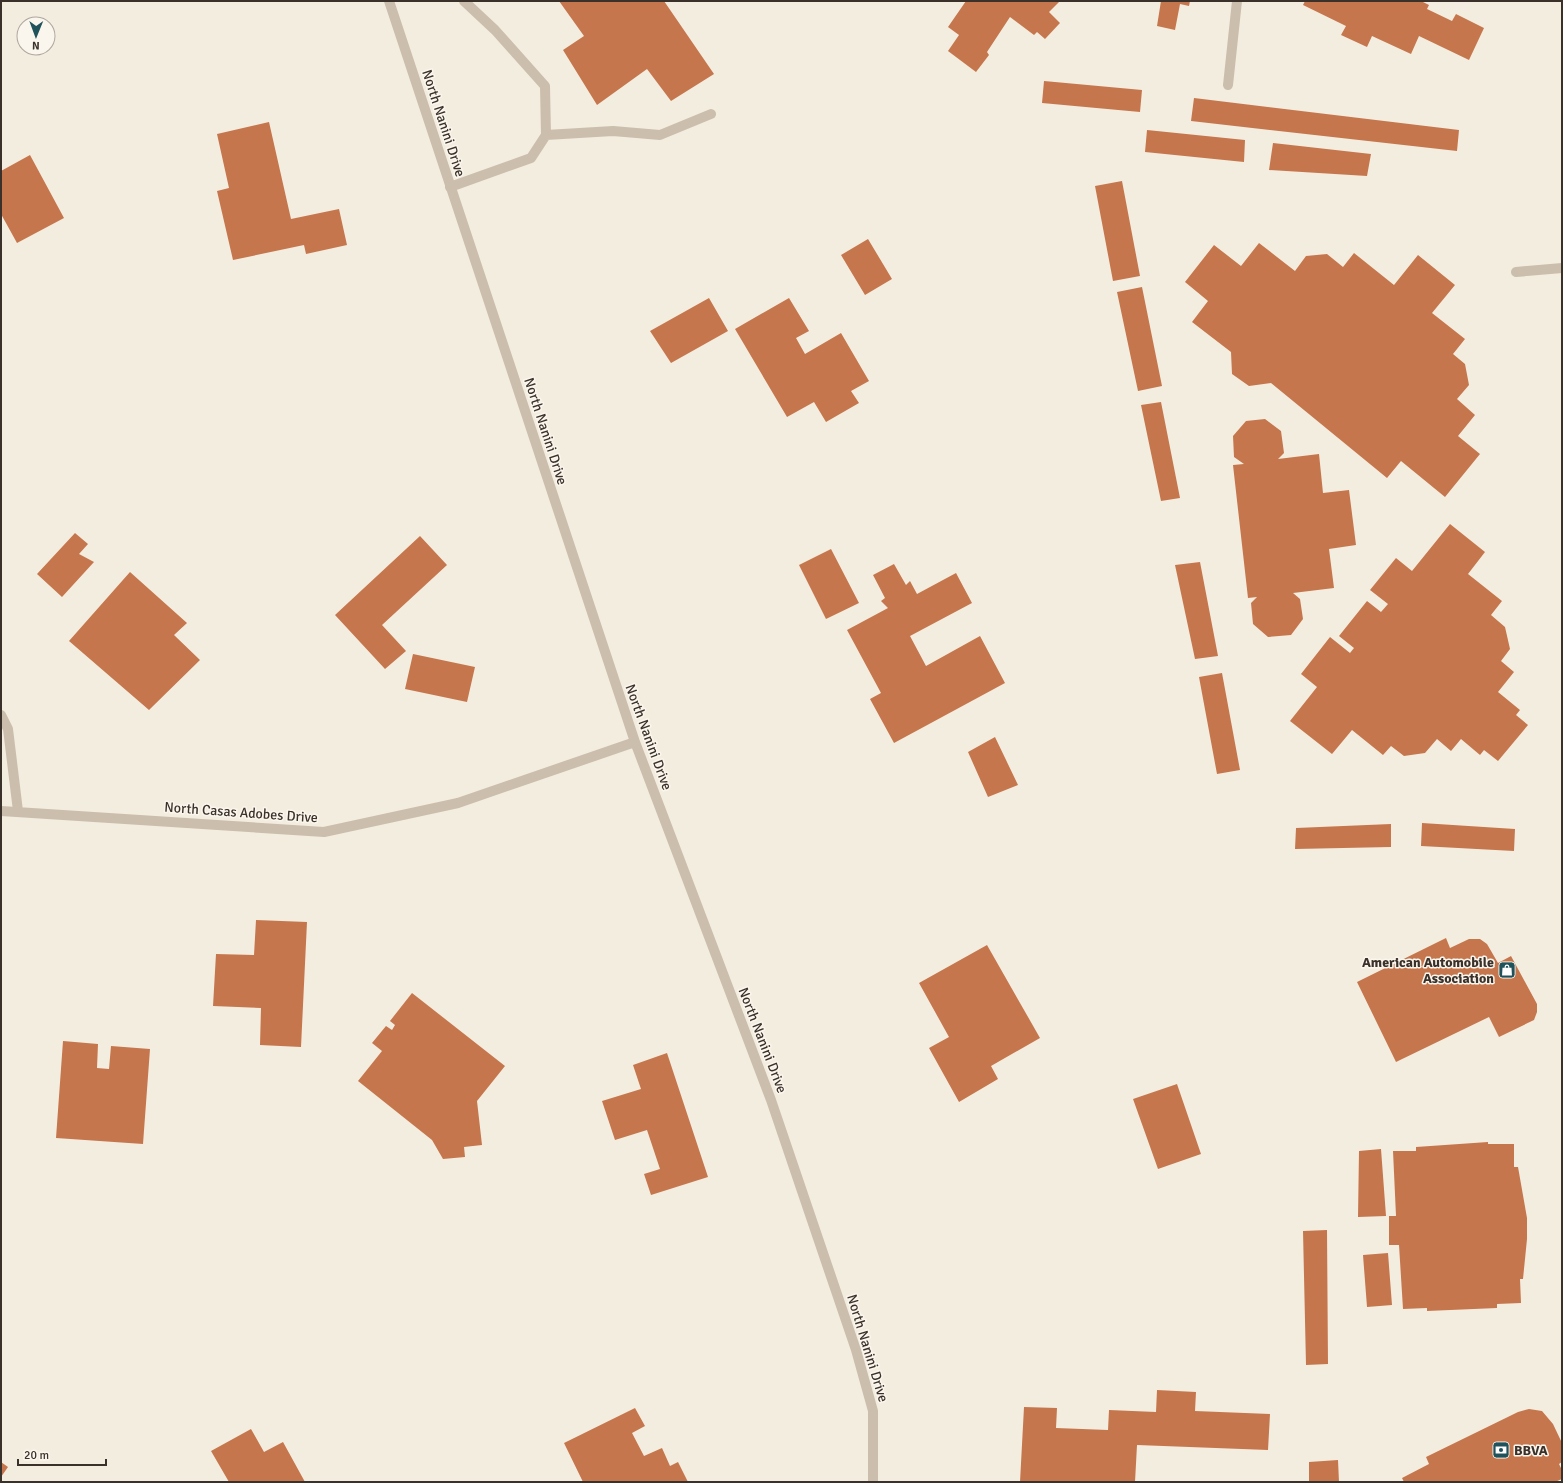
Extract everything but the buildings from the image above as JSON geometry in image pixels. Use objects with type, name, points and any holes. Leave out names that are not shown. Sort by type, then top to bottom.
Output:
[{"type":"street","name":"North Nanini Drive","points":[[389,1],[635,742],[771,1100],[856,1350],[873,1411],[873,1482]]},
{"type":"street","points":[[450,187],[531,158],[546,135],[545,86],[496,30],[464,1]]},
{"type":"street","points":[[1228,85],[1237,1]]},
{"type":"street","points":[[546,135],[613,131],[660,135],[711,114]]},
{"type":"street","points":[[1516,272],[1562,268]]},
{"type":"street","points":[[1,714],[8,730],[18,811]]},
{"type":"street","name":"North Casas Adobes Drive","points":[[1,810],[324,832],[458,803],[635,742]]},
{"type":"place","name":"American Automobile Association","points":[[1507,970]]},
{"type":"place","name":"BBVA","points":[[1501,1450]]}]
